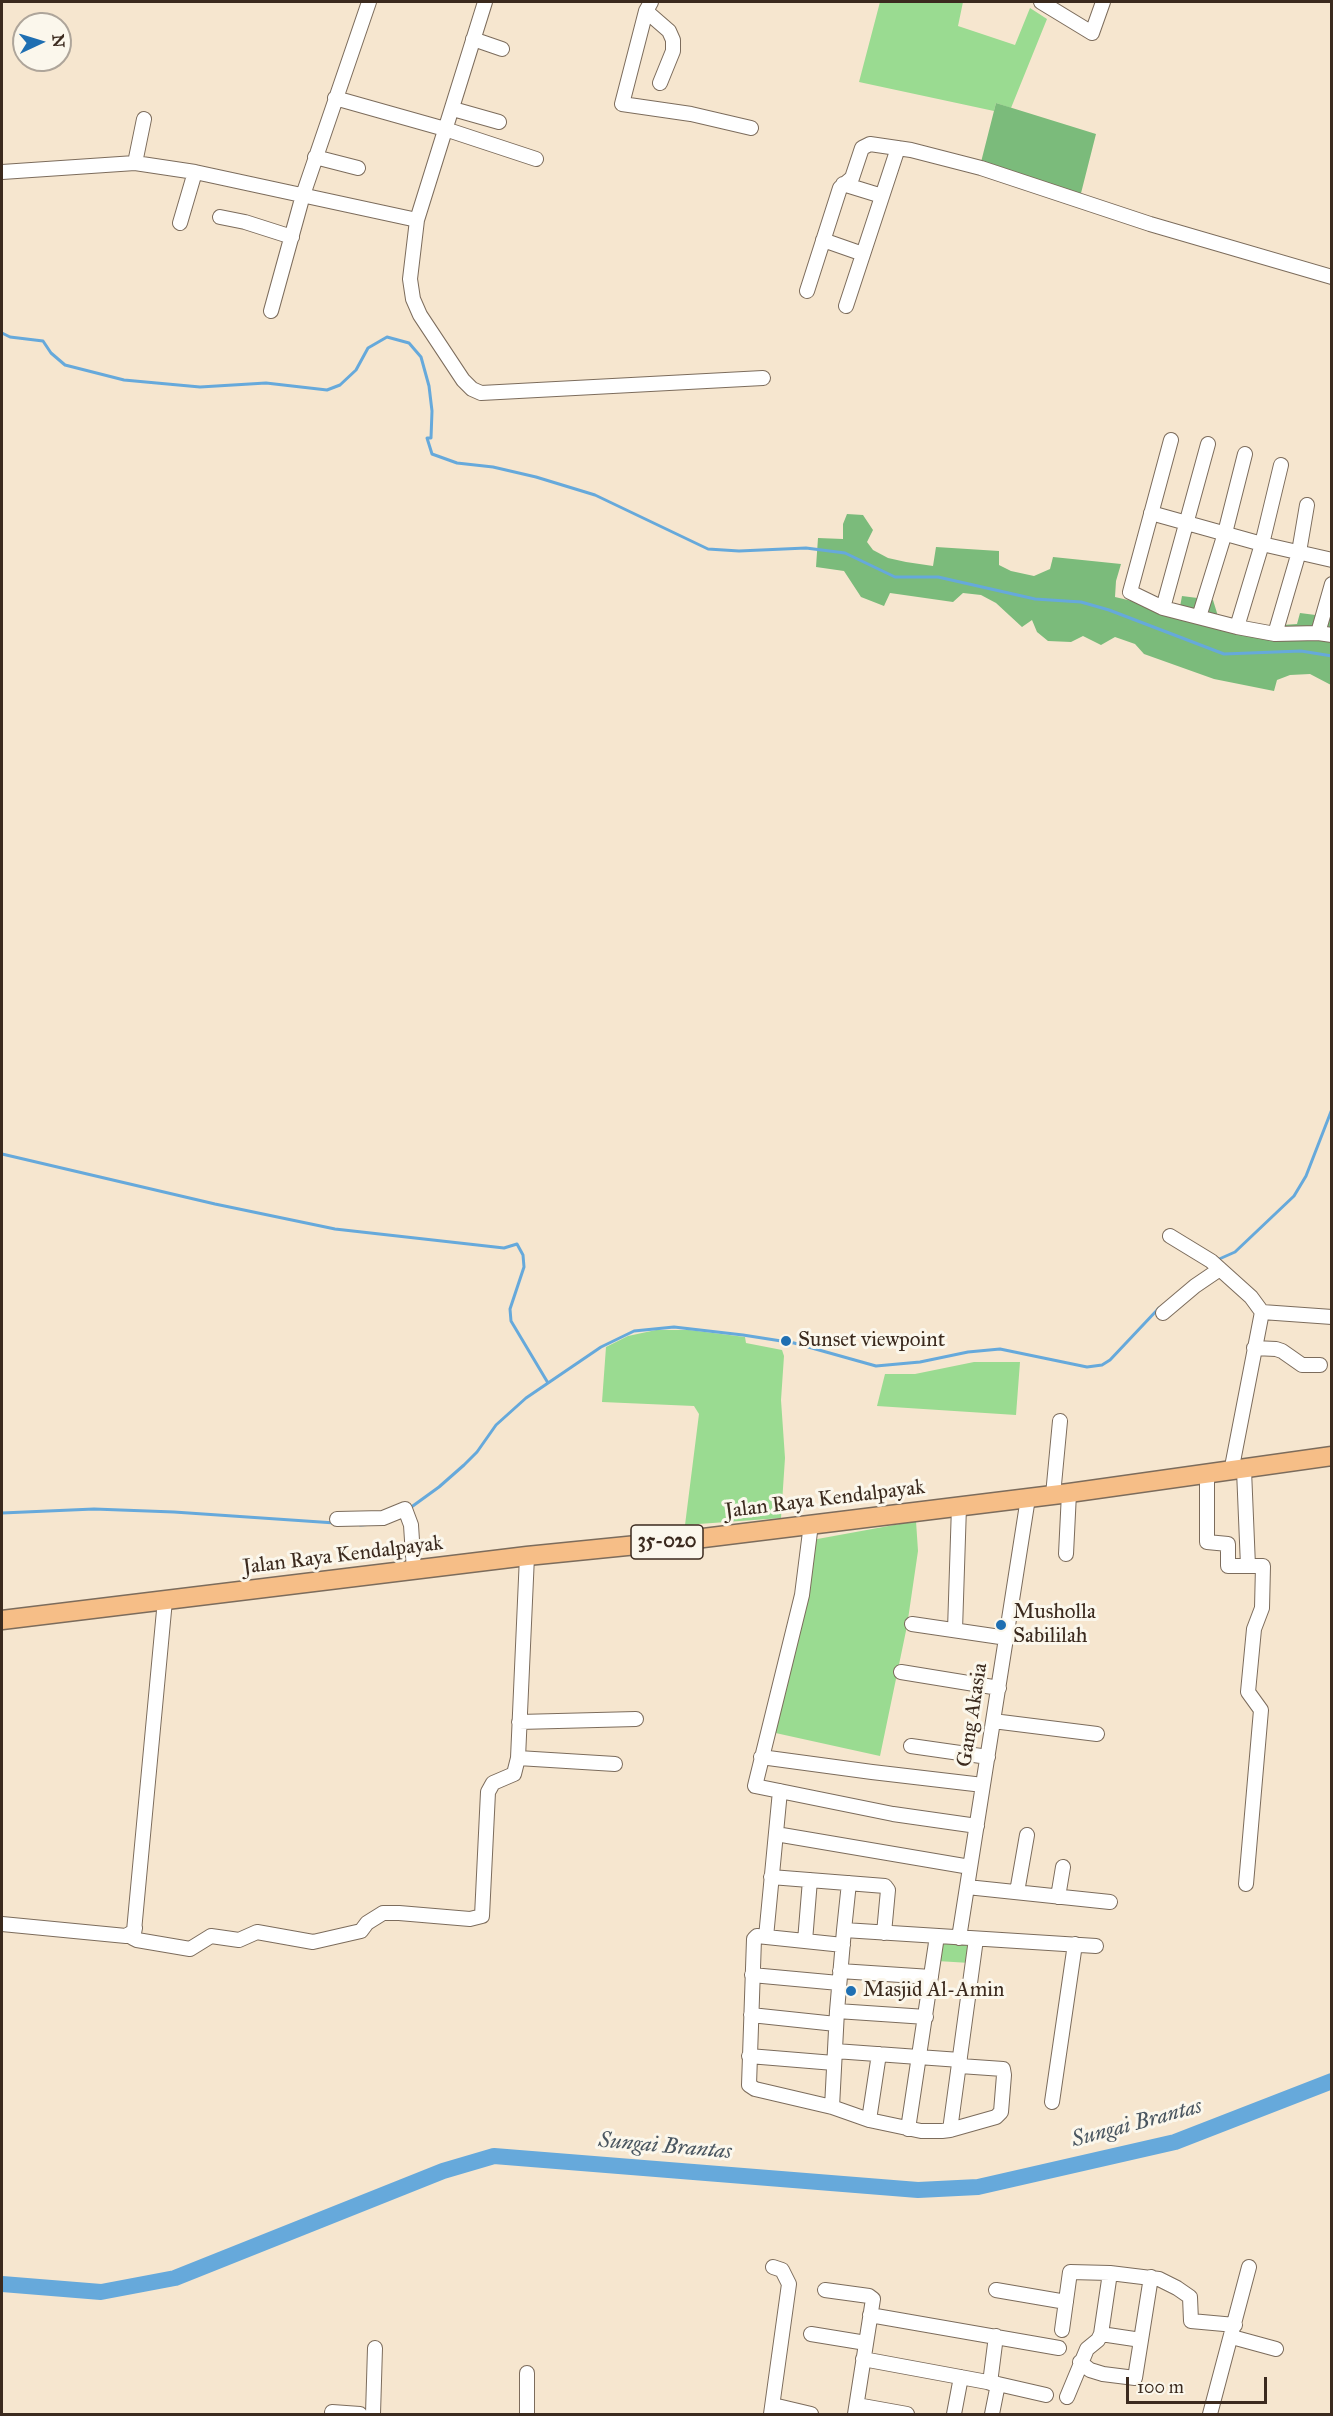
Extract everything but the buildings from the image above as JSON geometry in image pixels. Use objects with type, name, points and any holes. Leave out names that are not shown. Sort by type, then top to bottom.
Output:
[{"type":"main road","name":"Jalan Raya Kendalpayak","points":[[2,1620],[1061,1494],[1238,1471],[1332,1456]]},
{"type":"street","points":[[271,311],[315,157],[369,2]]},
{"type":"street","points":[[485,2],[417,220],[410,279],[413,299],[420,315],[463,380],[472,389],[481,393],[764,378]]},
{"type":"street","points":[[1041,2],[1092,33],[1102,2]]},
{"type":"street","points":[[648,6],[669,31],[673,40],[673,51],[660,83]]},
{"type":"street","points":[[648,6],[622,104],[691,114],[751,128]]},
{"type":"street","points":[[473,39],[502,49]]},
{"type":"street","points":[[335,98],[446,129],[536,159]]},
{"type":"street","points":[[453,109],[499,122]]},
{"type":"street","points":[[135,163],[144,119]]},
{"type":"street","points":[[807,291],[843,184],[852,178],[862,148],[866,145],[898,148],[981,168],[1150,224],[1332,277]]},
{"type":"street","points":[[846,306],[898,148]]},
{"type":"street","points":[[315,157],[358,168]]},
{"type":"street","points":[[2,172],[135,163],[195,172],[417,220]]},
{"type":"street","points":[[180,223],[195,172]]},
{"type":"street","points":[[843,184],[882,196]]},
{"type":"street","points":[[220,217],[245,222],[292,237]]},
{"type":"street","points":[[823,240],[863,254]]},
{"type":"street","points":[[1171,440],[1130,592],[1162,608],[1237,627],[1275,634],[1325,634],[1332,584]]},
{"type":"street","points":[[1162,608],[1208,444]]},
{"type":"street","points":[[1199,617],[1225,533],[1245,454]]},
{"type":"street","points":[[1237,627],[1262,544],[1281,465]]},
{"type":"street","points":[[1275,634],[1299,552],[1307,505]]},
{"type":"street","points":[[1151,513],[1262,544],[1332,560]]},
{"type":"street","points":[[1170,1236],[1216,1266],[1251,1297],[1262,1312],[1254,1348],[1238,1471],[1248,1566]]},
{"type":"street","points":[[1163,1313],[1216,1266]]},
{"type":"street","points":[[1262,1312],[1332,1317]]},
{"type":"street","points":[[1254,1348],[1276,1349],[1302,1365],[1320,1365]]},
{"type":"street","points":[[1060,1421],[1061,1494],[1066,1554]]},
{"type":"street","points":[[1207,1475],[1207,1542],[1228,1544],[1228,1566],[1263,1566],[1262,1608],[1254,1629],[1248,1692],[1261,1710],[1246,1884]]},
{"type":"street","name":"Gang Akasia","points":[[959,1938],[1028,1498]]},
{"type":"street","points":[[955,1630],[959,1506]]},
{"type":"street","points":[[337,1519],[383,1518],[407,1511],[411,1524],[414,1571]]},
{"type":"street","points":[[811,1524],[802,1595],[755,1786],[893,1814],[977,1826]]},
{"type":"street","points":[[165,1600],[134,1938],[190,1949],[211,1936],[239,1940],[256,1932],[314,1942],[361,1931],[375,1916],[383,1913],[476,1919],[482,1916],[488,1792],[493,1783],[513,1775],[518,1758],[527,1556]]},
{"type":"street","points":[[912,1624],[1007,1638]]},
{"type":"street","points":[[901,1672],[999,1688]]},
{"type":"street","points":[[519,1722],[636,1719]]},
{"type":"street","points":[[993,1721],[1097,1734]]},
{"type":"street","points":[[911,1746],[988,1757]]},
{"type":"street","points":[[761,1757],[983,1785]]},
{"type":"street","points":[[518,1758],[615,1764]]},
{"type":"street","points":[[766,1937],[780,1791]]},
{"type":"street","points":[[776,1834],[970,1867]]},
{"type":"street","points":[[1017,1892],[1027,1835]]},
{"type":"street","points":[[1058,1897],[1063,1867]]},
{"type":"street","points":[[771,1877],[887,1888],[884,1933]]},
{"type":"street","points":[[805,1941],[810,1880]]},
{"type":"street","points":[[832,2107],[839,1977],[849,1883]]},
{"type":"street","points":[[967,1887],[1110,1902]]},
{"type":"street","points":[[2,1924],[126,1936],[135,1928]]},
{"type":"street","points":[[844,1930],[1096,1946]]},
{"type":"street","points":[[749,2056],[834,2057],[879,2054],[920,2056],[1003,2069],[1000,2112],[996,2117],[950,2130],[931,2131],[869,2120],[832,2107],[755,2090],[749,2085],[748,2081],[752,1975],[754,1939],[757,1936],[843,1945]]},
{"type":"street","points":[[908,2128],[937,1936]]},
{"type":"street","points":[[950,2130],[976,1939]]},
{"type":"street","points":[[1052,2102],[1075,1944]]},
{"type":"street","points":[[752,1975],[931,1977]]},
{"type":"street","points":[[751,2015],[926,2018]]},
{"type":"street","points":[[869,2120],[879,2054]]},
{"type":"street","points":[[773,2267],[782,2270],[789,2284],[772,2410],[811,2415]]},
{"type":"street","points":[[1210,2415],[1249,2267]]},
{"type":"street","points":[[1062,2330],[1070,2272],[1110,2273],[1151,2277],[1167,2283],[1187,2294],[1191,2321],[1233,2331],[1276,2349]]},
{"type":"street","points":[[1067,2397],[1087,2349],[1098,2340],[1101,2334],[1110,2273]]},
{"type":"street","points":[[1080,2362],[1090,2370],[1103,2374],[1135,2378],[1151,2277]]},
{"type":"street","points":[[825,2290],[871,2297],[873,2302],[856,2410],[908,2415]]},
{"type":"street","points":[[996,2290],[1066,2302]]},
{"type":"street","points":[[870,2315],[1059,2348]]},
{"type":"street","points":[[811,2334],[866,2343]]},
{"type":"street","points":[[1101,2334],[1142,2340]]},
{"type":"street","points":[[992,2415],[996,2336]]},
{"type":"street","points":[[373,2415],[375,2348]]},
{"type":"street","points":[[863,2359],[1046,2395]]},
{"type":"street","points":[[527,2373],[527,2415]]},
{"type":"street","points":[[954,2415],[961,2378]]},
{"type":"street","points":[[332,2412],[360,2415]]},
{"type":"green space","points":[[880,2],[963,2],[958,26],[1015,45],[1030,8],[1047,19],[1011,108],[996,103],[994,111],[859,82]]},
{"type":"green space","points":[[996,103],[1096,134],[1078,205],[979,170]]},
{"type":"green space","points":[[847,514],[863,515],[873,530],[867,542],[873,550],[888,558],[906,562],[933,566],[936,547],[999,551],[999,565],[1011,571],[1034,576],[1050,569],[1053,557],[1121,564],[1116,581],[1115,597],[1179,612],[1182,596],[1213,600],[1221,626],[1253,627],[1297,624],[1300,613],[1331,617],[1331,685],[1310,674],[1290,675],[1277,680],[1274,691],[1214,679],[1144,654],[1135,644],[1115,637],[1101,645],[1083,636],[1071,642],[1048,641],[1037,632],[1032,620],[1022,627],[996,603],[981,595],[963,593],[953,602],[890,593],[884,606],[861,597],[844,571],[816,567],[818,538],[843,539],[843,524]]},
{"type":"green space","points":[[656,1330],[689,1330],[745,1337],[746,1343],[782,1350],[784,1356],[781,1400],[785,1458],[781,1518],[685,1525],[699,1414],[694,1406],[602,1402],[606,1347],[628,1336]]},
{"type":"green space","points":[[974,1362],[1020,1362],[1016,1415],[877,1406],[885,1374],[915,1374]]},
{"type":"green space","points":[[916,1521],[918,1551],[907,1626],[880,1756],[771,1732],[812,1540]]},
{"type":"green space","points":[[940,1940],[972,1942],[970,1963],[937,1961]]},
{"type":"waterway","points":[[2,333],[10,337],[43,341],[51,353],[65,365],[124,380],[200,387],[266,383],[327,390],[340,385],[356,370],[368,348],[387,337],[409,343],[421,357],[429,386],[432,411],[431,438],[427,438],[432,454],[457,463],[493,467],[536,477],[595,495],[708,549],[739,551],[806,548],[845,553],[895,577],[938,577],[1035,599],[1081,602],[1109,610],[1224,654],[1301,651],[1332,656]]},
{"type":"waterway","points":[[1217,1260],[1235,1252],[1294,1196],[1306,1176],[1332,1109]]},
{"type":"waterway","points":[[2,1154],[215,1204],[335,1229],[504,1248],[517,1244],[523,1255],[524,1267],[510,1309],[511,1321],[548,1383]]},
{"type":"waterway","points":[[410,1508],[464,1465],[477,1452],[496,1425],[526,1398],[601,1347],[634,1331],[674,1327],[743,1335],[794,1343],[876,1366],[920,1362],[968,1352],[1000,1349],[1087,1367],[1102,1365],[1110,1360],[1159,1308]]},
{"type":"waterway","points":[[2,1513],[94,1509],[335,1523]]},
{"type":"waterway","points":[[360,1525],[374,1524]]},
{"type":"waterway","name":"Sungai Brantas","points":[[2,2284],[101,2292],[175,2278],[443,2171],[494,2156],[918,2190],[978,2187],[1175,2142],[1332,2081]]},
{"type":"place","name":"Sunset viewpoint","points":[[786,1341]]},
{"type":"place","name":"Musholla Sabililah","points":[[1001,1625]]},
{"type":"place","name":"Masjid Al-Amin","points":[[851,1991]]}]
